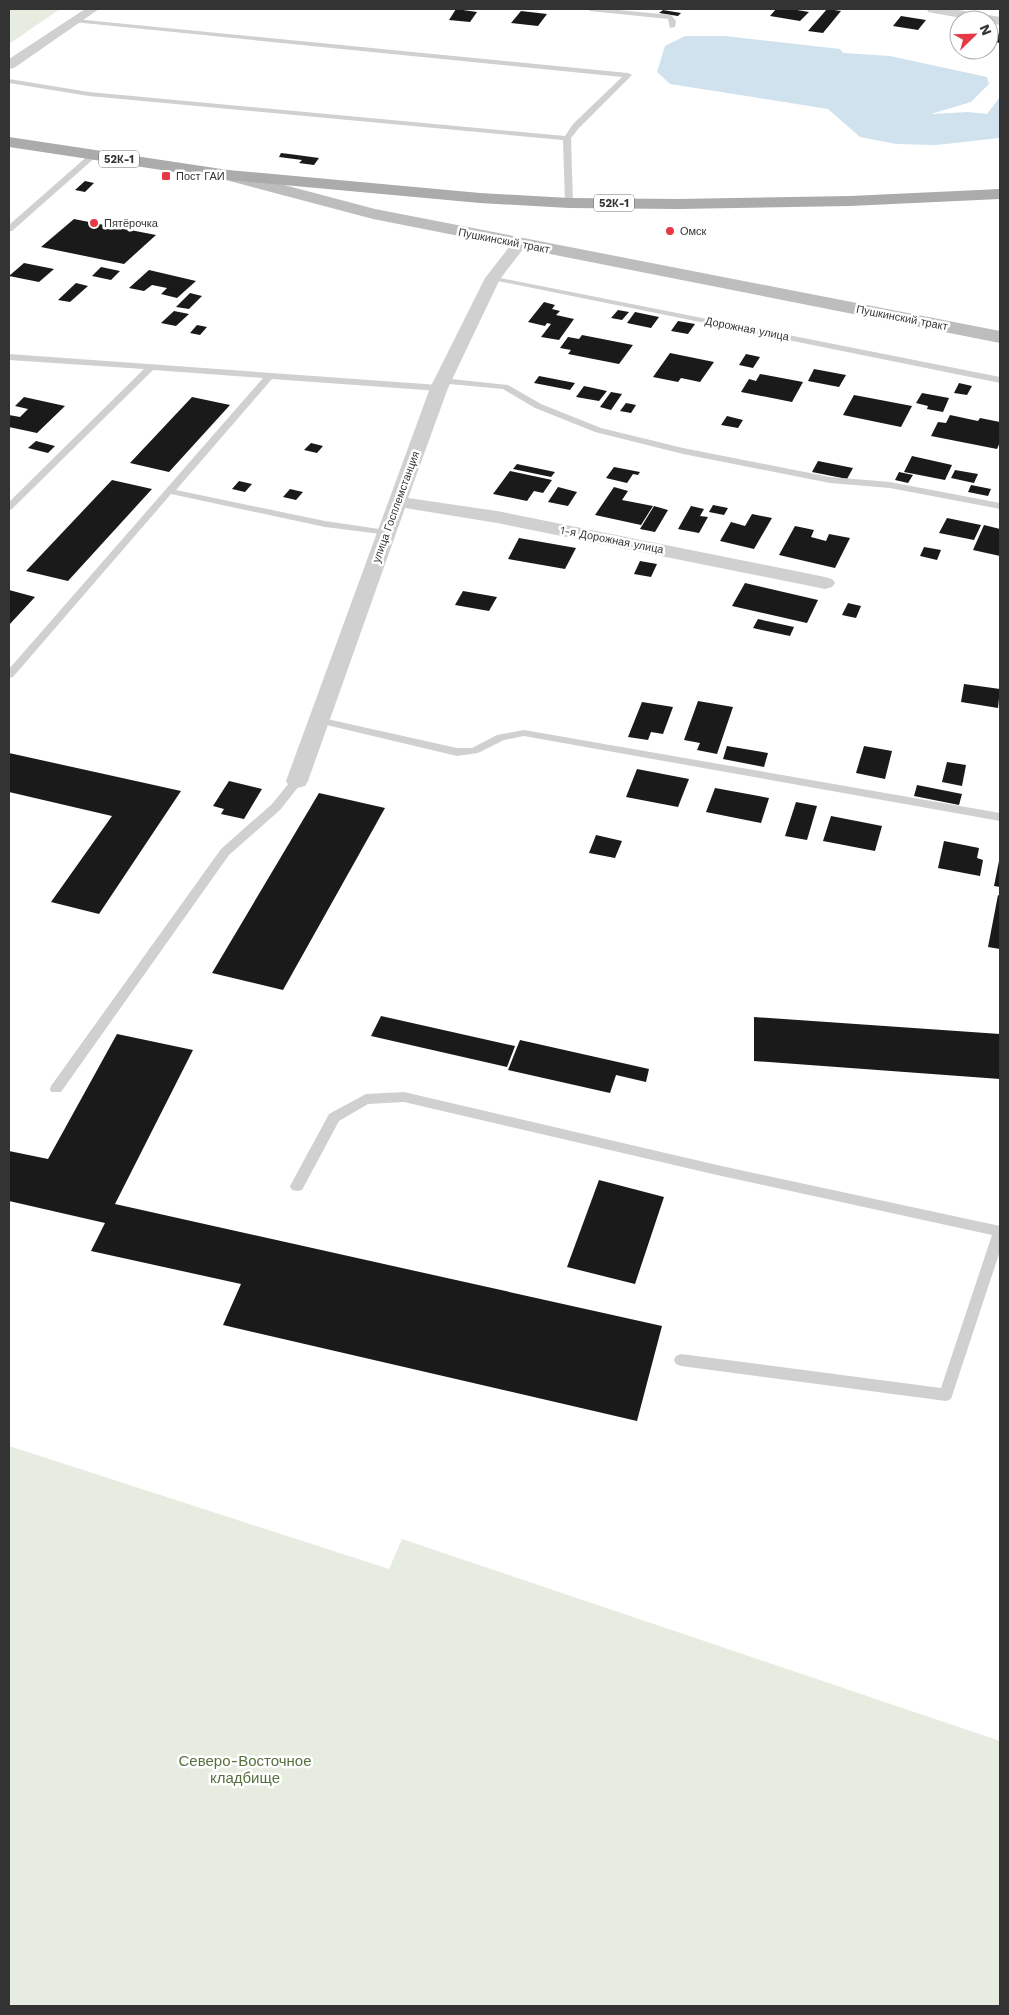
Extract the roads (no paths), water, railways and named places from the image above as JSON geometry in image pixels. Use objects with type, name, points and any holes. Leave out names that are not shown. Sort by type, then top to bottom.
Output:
[{"type":"main road","name":"Пушкинский тракт","points":[[9,142],[228,175],[364,212],[518,244],[1000,337]]},
{"type":"main road","name":"52К-1","points":[[228,175],[480,198],[569,203],[678,204],[850,201],[1000,194]]},
{"type":"street","points":[[9,65],[93,9]]},
{"type":"street","points":[[932,9],[1000,21]]},
{"type":"street","name":"улица Госплемстанция","points":[[297,781],[440,385],[493,278],[518,244]]},
{"type":"street","name":"1-я Дорожная улица","points":[[398,502],[497,517],[826,583]]},
{"type":"lane","points":[[590,9],[671,17],[673,21],[672,27]]},
{"type":"lane","points":[[75,21],[628,75],[576,126],[567,138],[569,203]]},
{"type":"lane","points":[[9,81],[89,94],[567,138]]},
{"type":"lane","points":[[9,229],[94,155]]},
{"type":"lane","name":"Дорожная улица","points":[[493,278],[1000,380]]},
{"type":"lane","points":[[9,357],[440,385],[505,386],[538,406],[598,430],[683,451],[830,480],[890,485],[1000,506]]},
{"type":"lane","points":[[9,507],[152,366]]},
{"type":"lane","points":[[9,675],[270,375]]},
{"type":"lane","points":[[169,491],[325,524],[386,533]]},
{"type":"lane","points":[[318,720],[457,752],[474,751],[501,737],[524,733],[1000,817]]},
{"type":"lane","points":[[56,1089],[225,852],[287,796],[297,781]]},
{"type":"lane","points":[[297,1186],[334,1118],[366,1100],[404,1097],[717,1170],[1000,1231],[946,1395],[681,1360]]},
{"type":"water","points":[[685,36],[725,36],[840,49],[843,53],[890,56],[987,77],[989,84],[971,102],[931,114],[968,112],[987,114],[1000,97],[1000,138],[936,145],[896,144],[860,137],[828,109],[670,84],[657,72],[665,46]]},
{"type":"place","name":"Пост ГАИ","points":[[166,176]]},
{"type":"place","name":"Пятёрочка","points":[[94,223]]},
{"type":"place","name":"Омск","points":[[670,231]]},
{"type":"park label","name":"Северо-Восточное кладбище","points":[[245,1770]]}]
